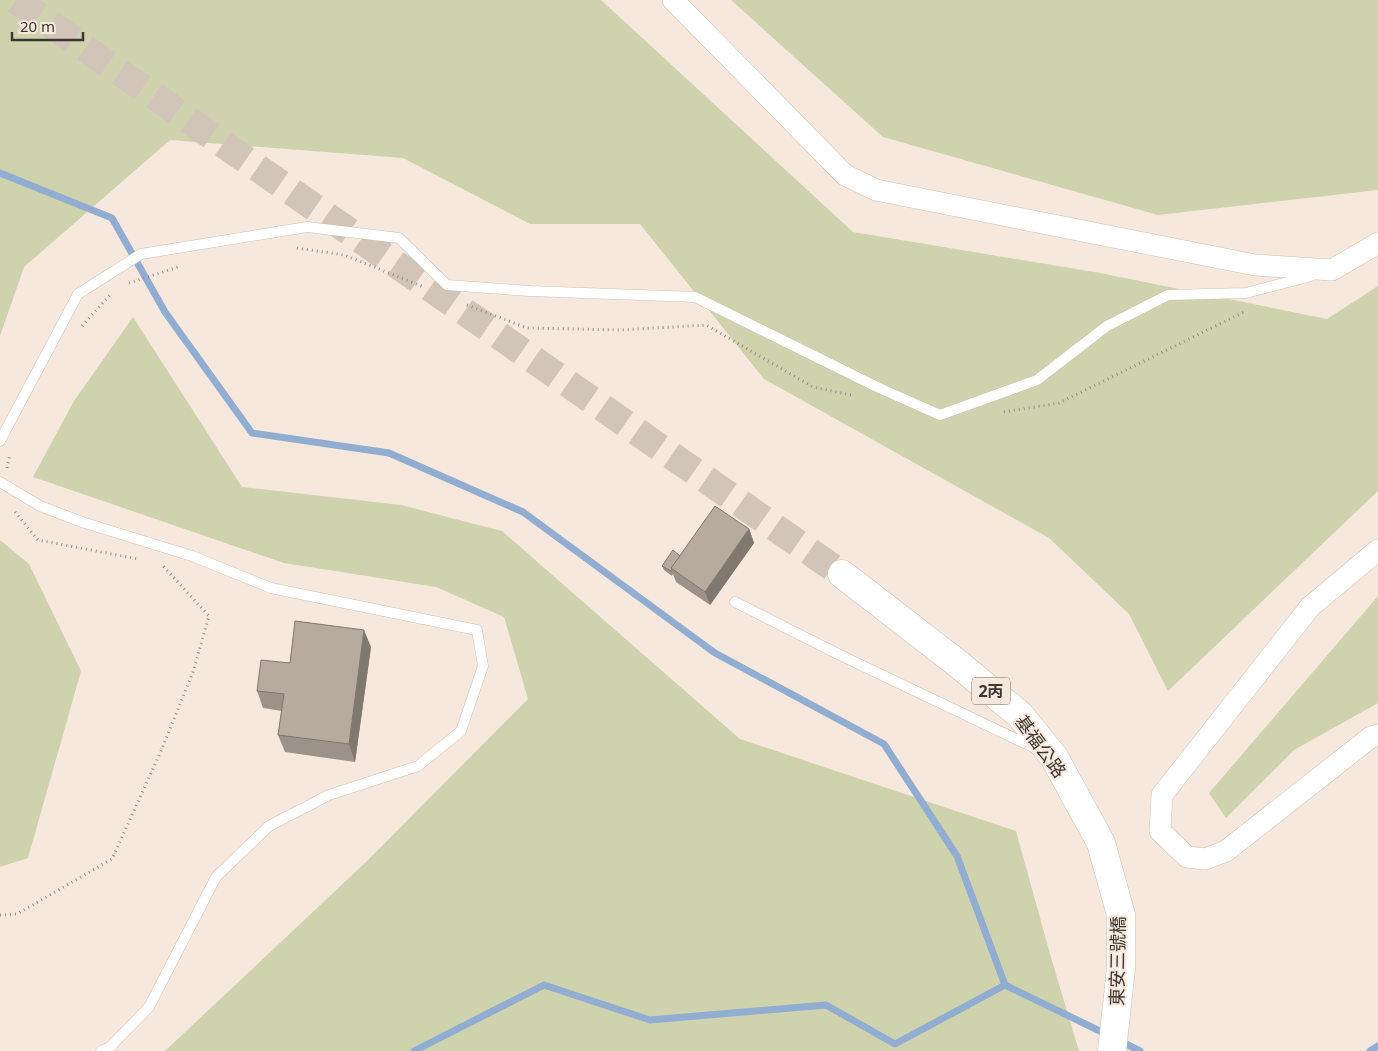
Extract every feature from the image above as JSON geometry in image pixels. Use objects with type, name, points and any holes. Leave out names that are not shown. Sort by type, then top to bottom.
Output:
[{"type":"main road","name":"基福公路","points":[[842,574],[957,663],[1020,715],[1054,757],[1101,843]]},
{"type":"main road","name":"東安三號橋","points":[[1101,843],[1121,915],[1121,968],[1112,1051]]},
{"type":"street","points":[[673,0],[845,175],[876,190],[1255,265],[1332,270],[1378,243]]},
{"type":"street","points":[[1378,550],[1310,607],[1162,795],[1160,832],[1187,857],[1205,859],[1226,851],[1371,737],[1378,735]]},
{"type":"lane","points":[[0,441],[78,294],[141,254],[307,227],[399,238],[447,285],[530,291],[695,297],[877,387],[940,415],[1037,380],[1107,326],[1168,296],[1246,292],[1332,270]]},
{"type":"lane","points":[[2,478],[40,506],[85,523],[192,556],[271,588],[477,630],[483,666],[461,731],[418,766],[329,795],[269,826],[216,877],[149,1007],[110,1047],[102,1051]]},
{"type":"lane","points":[[735,602],[842,656],[1054,757]]},
{"type":"path","points":[[291,246],[344,255],[427,289]]},
{"type":"path","points":[[126,284],[181,266]]},
{"type":"path","points":[[79,329],[110,294]]},
{"type":"path","points":[[464,304],[527,328],[622,330],[706,325],[813,387],[859,397]]},
{"type":"path","points":[[995,413],[1059,403],[1248,310]]},
{"type":"path","points":[[2,478],[12,447]]},
{"type":"path","points":[[12,509],[38,540],[142,560]]},
{"type":"path","points":[[0,914],[17,914],[112,859],[161,751],[193,672],[209,616],[161,564]]},
{"type":"green space","points":[[0,0],[601,0],[853,232],[1100,273],[1327,319],[1378,286],[1378,491],[1168,691],[1129,614],[1049,538],[764,379],[640,224],[530,224],[403,158],[170,140],[24,267],[0,336]]},
{"type":"green space","points":[[731,0],[1378,0],[1378,190],[1158,215],[883,137]]},
{"type":"green space","points":[[133,317],[242,487],[401,505],[502,531],[740,739],[1016,831],[1079,1051],[165,1051],[367,861],[528,699],[504,617],[436,587],[284,563],[33,477],[74,401]]},
{"type":"green space","points":[[0,540],[29,564],[81,671],[28,858],[0,867]]},
{"type":"green space","points":[[1378,596],[1378,703],[1294,750],[1226,818],[1209,793]]},
{"type":"building","points":[[715,506],[749,529],[705,592],[671,568]]},
{"type":"building","points":[[673,550],[680,556],[671,568],[671,571],[662,566]]},
{"type":"building","points":[[295,621],[364,630],[349,744],[278,735],[284,694],[257,691],[261,660],[290,663]]},
{"type":"waterway","points":[[0,173],[112,218],[165,312],[252,433],[389,453],[523,512],[715,653],[884,744],[957,856],[1005,985]]},
{"type":"waterway","points":[[414,1051],[544,985],[650,1020],[826,1005],[895,1044],[1005,985],[1108,1035]]},
{"type":"waterway","points":[[1120,1041],[1140,1051]]},
{"type":"waterway","points":[[1370,1051],[1378,1046]]},
{"type":"tunnel","points":[[16,0],[842,574]]}]
